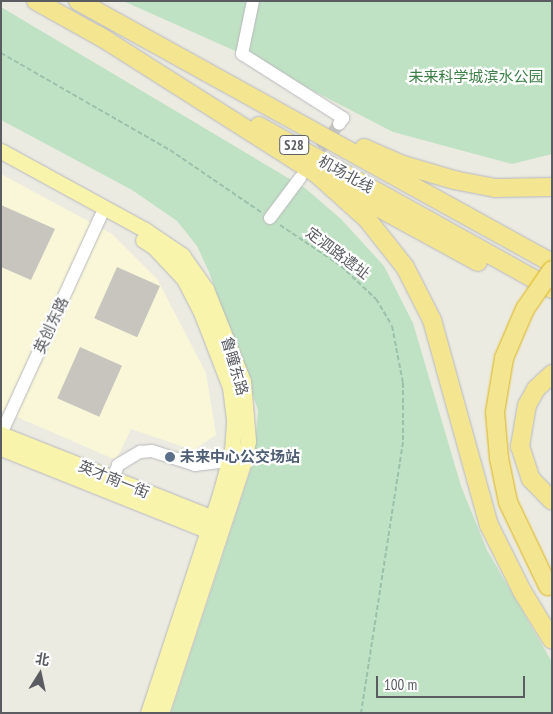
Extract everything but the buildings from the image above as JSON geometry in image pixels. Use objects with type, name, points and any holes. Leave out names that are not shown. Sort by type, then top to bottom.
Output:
[{"type":"highway","name":"机场北线","points":[[36,1],[552,289]]},
{"type":"highway","name":"机场北线","points":[[78,1],[552,263]]},
{"type":"highway","points":[[98,35],[308,176],[367,219],[400,260],[432,320],[490,525],[522,590],[552,640]]},
{"type":"highway","points":[[265,104],[403,165],[454,180],[495,188],[552,187]]},
{"type":"highway","points":[[308,176],[552,302]]},
{"type":"highway","points":[[550,590],[508,502],[499,458],[495,412],[504,358],[525,309],[552,270]]},
{"type":"highway","points":[[549,376],[527,405],[520,446],[531,479],[552,501]]},
{"type":"main road","name":"鲁瞳东路","points":[[1,151],[145,230],[182,254],[206,289],[243,381],[247,418],[243,464],[216,526],[148,713]]},
{"type":"main road","name":"鲁瞳东路","points":[[1,162],[154,247],[188,287],[230,387],[234,433],[216,526],[161,713]]},
{"type":"main road","name":"英才南一街","points":[[1,434],[113,478],[216,526]]},
{"type":"main road","name":"英才南一街","points":[[1,448],[216,526]]},
{"type":"street","points":[[253,1],[242,54],[343,118],[339,124]]},
{"type":"street","points":[[270,218],[308,176]]},
{"type":"street","name":"英创东路","points":[[1,434],[101,216]]},
{"type":"street","points":[[113,478],[118,465],[140,452],[152,451],[195,465],[229,461]]},
{"type":"path","name":"定泗路遗址","points":[[1,53],[170,150],[341,266],[376,299],[392,326],[403,383],[403,442],[361,713]]},
{"type":"shaded area","points":[[1,174],[112,234],[157,279],[206,373],[216,435],[193,450],[131,429],[116,460],[1,410]]},
{"type":"green space","name":"未来科学城滨水公园","points":[[123,1],[552,1],[552,154],[512,164],[393,132],[242,54]]},
{"type":"green space","points":[[1,7],[305,188],[341,219],[384,266],[413,323],[461,486],[487,550],[552,662],[552,713],[171,713],[254,460],[258,410],[209,272],[197,246],[177,221],[132,190],[1,120]]},
{"type":"tunnel","points":[[310,163],[339,124]]},
{"type":"place","name":"未来中心公交场站","points":[[170,457]]}]
